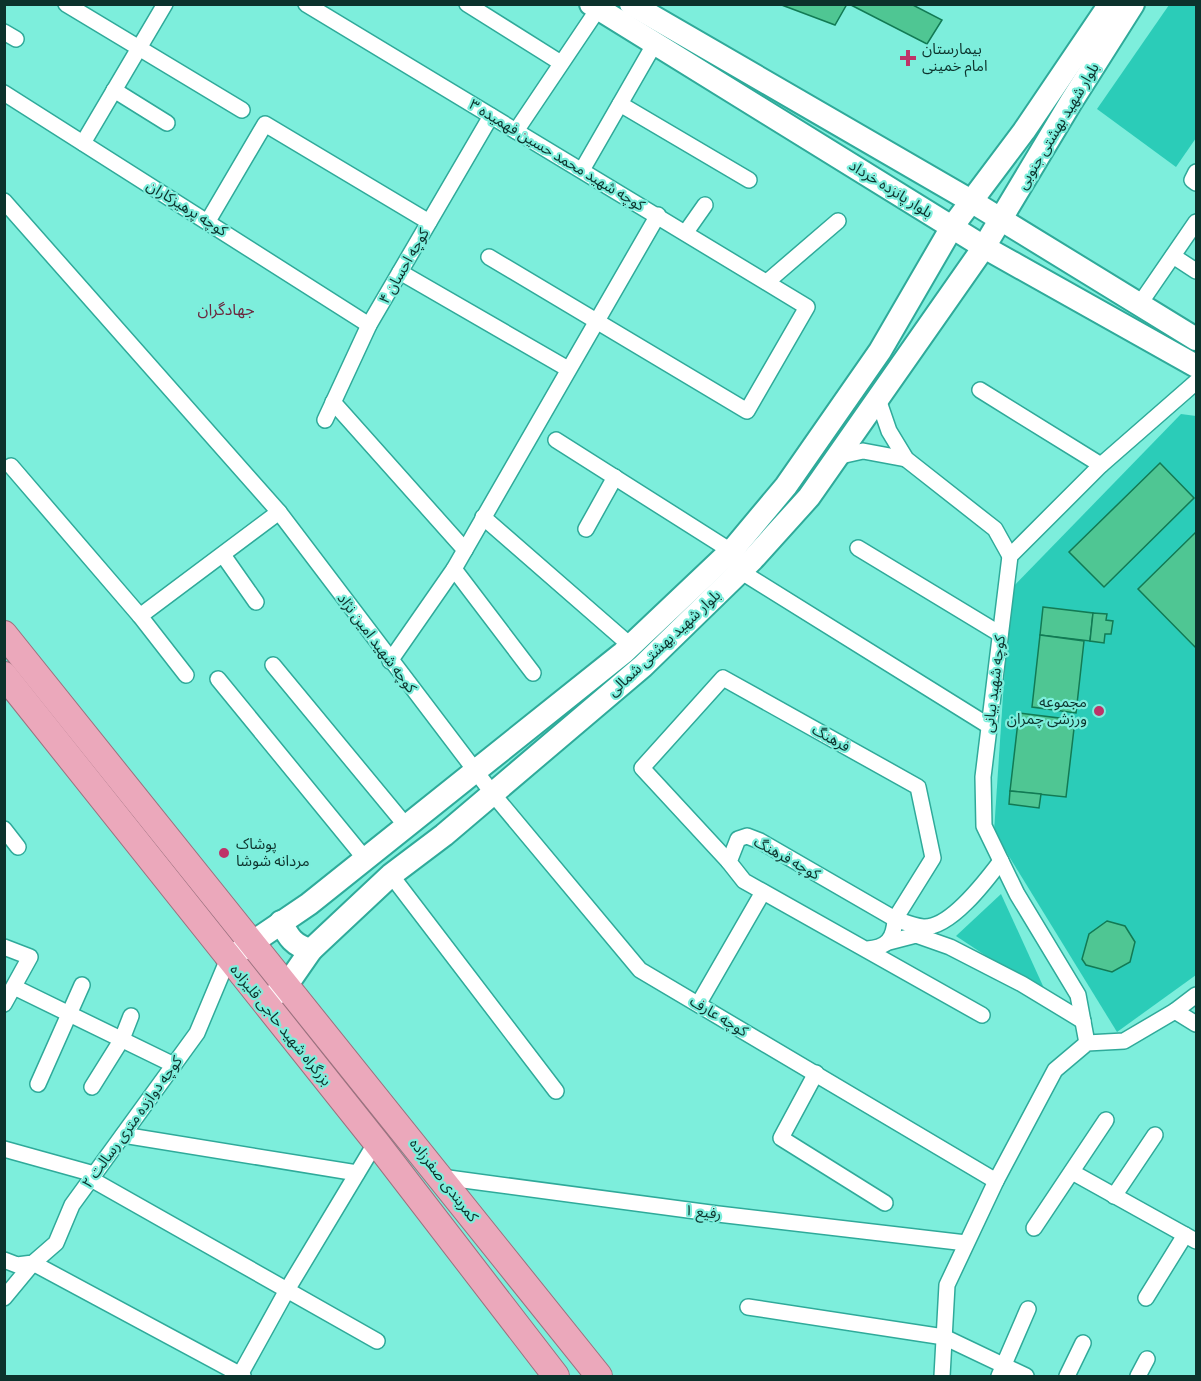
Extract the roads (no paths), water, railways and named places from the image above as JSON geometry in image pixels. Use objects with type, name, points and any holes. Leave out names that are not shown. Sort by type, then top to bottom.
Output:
[{"type":"highway","name":"بزرگراه شهید حاجی قلیزاده","points":[[4,634],[286,986]]},
{"type":"highway","name":"بزرگراه شهید حاجی قلیزاده","points":[[4,675],[376,1142],[546,1371]]},
{"type":"highway","name":"کمربندی صفرزاده","points":[[286,986],[599,1377]]},
{"type":"main road","name":"بلوار پانزده خرداد","points":[[632,4],[971,201],[1197,339]]},
{"type":"main road","name":"بلوار شهید بهشتی جنوبی","points":[[952,227],[1024,131],[1110,4]]},
{"type":"main road","name":"بلوار شهید بهشتی جنوبی","points":[[984,247],[1133,4]]},
{"type":"main road","name":"بلوار پانزده خرداد","points":[[594,7],[984,247],[1197,366]]},
{"type":"main road","points":[[1024,131],[1045,146]]},
{"type":"main road","name":"بلوار شهید بهشتی شمالی","points":[[264,1003],[286,986],[311,950],[391,875],[493,794],[643,666],[735,561],[895,329],[952,227]]},
{"type":"main road","name":"بلوار شهید بهشتی شمالی","points":[[228,959],[366,860],[735,561],[810,497],[984,247]]},
{"type":"main road","points":[[916,290],[922,286],[932,286],[939,292],[943,303]]},
{"type":"main road","points":[[281,922],[288,937],[300,948],[311,950]]},
{"type":"street","points":[[66,4],[242,110]]},
{"type":"street","points":[[84,143],[165,4]]},
{"type":"street","points":[[467,4],[561,63]]},
{"type":"street","name":"کوچه شهید محمد حسین فهمیده ۳","points":[[307,5],[807,306],[747,411],[596,321]]},
{"type":"street","points":[[516,131],[561,63],[594,7]]},
{"type":"street","points":[[582,170],[655,43]]},
{"type":"street","points":[[114,90],[167,123]]},
{"type":"street","name":"کوچه پرهیزکاران","points":[[4,93],[369,325]]},
{"type":"street","points":[[620,104],[749,180]]},
{"type":"street","name":"کوچه احسان ۴","points":[[325,420],[369,325],[491,116]]},
{"type":"street","points":[[208,221],[265,124],[429,222]]},
{"type":"street","name":"کوچه شهید امین نژاد","points":[[4,201],[279,513],[493,794]]},
{"type":"street","points":[[686,232],[705,205]]},
{"type":"street","points":[[390,661],[454,569],[658,215]]},
{"type":"street","points":[[768,282],[838,221]]},
{"type":"street","points":[[1139,305],[1197,222]]},
{"type":"street","points":[[1173,256],[1197,271]]},
{"type":"street","points":[[489,257],[596,321]]},
{"type":"street","points":[[400,272],[568,369]]},
{"type":"street","points":[[878,399],[889,431],[906,459],[995,529],[1010,556],[1101,465],[1197,382]]},
{"type":"street","points":[[980,390],[1101,465]]},
{"type":"street","points":[[333,402],[465,550]]},
{"type":"street","points":[[556,440],[615,477],[735,561],[989,726]]},
{"type":"street","points":[[836,457],[863,451],[906,459]]},
{"type":"street","points":[[10,466],[140,616],[186,675]]},
{"type":"street","points":[[586,529],[615,477]]},
{"type":"street","points":[[140,616],[279,513]]},
{"type":"street","points":[[483,517],[630,646]]},
{"type":"street","points":[[858,548],[1000,634]]},
{"type":"street","points":[[223,555],[256,602]]},
{"type":"street","name":"کوچه شهید بیانی","points":[[1010,556],[983,777],[984,826],[1017,894],[1078,995],[1087,1043]]},
{"type":"street","points":[[454,569],[532,673]]},
{"type":"street","points":[[273,665],[407,827]]},
{"type":"street","name":"فرهنگ","points":[[729,862],[642,768],[723,678],[918,787],[933,858],[895,919]]},
{"type":"street","points":[[218,679],[366,860]]},
{"type":"street","name":"کوچه عارف","points":[[493,794],[640,970],[996,1181]]},
{"type":"street","points":[[4,829],[18,847]]},
{"type":"street","name":"کوچه فرهنگ","points":[[729,862],[738,839],[747,836],[760,841],[895,919]]},
{"type":"street","points":[[889,942],[895,930],[895,919],[924,927],[942,923],[975,893],[1001,861]]},
{"type":"street","points":[[729,862],[744,881],[982,1015]]},
{"type":"street","points":[[391,875],[556,1090]]},
{"type":"street","points":[[699,1004],[763,892]]},
{"type":"street","points":[[867,949],[881,948],[889,942],[916,934],[950,948],[1022,984],[1083,1021]]},
{"type":"street","points":[[4,947],[30,957],[4,1004]]},
{"type":"street","name":"کوچه دوازده متری رسالت ۲","points":[[4,1298],[33,1263],[56,1243],[72,1205],[197,1033],[228,959]]},
{"type":"street","points":[[38,1084],[71,1015],[82,985]]},
{"type":"street","points":[[14,987],[174,1065]]},
{"type":"street","points":[[942,1377],[947,1285],[996,1181],[1054,1070],[1087,1043],[1124,1041],[1175,1011],[1197,995]]},
{"type":"street","points":[[1175,1011],[1197,1024]]},
{"type":"street","points":[[92,1087],[122,1039],[131,1016]]},
{"type":"street","points":[[816,1073],[781,1138],[885,1203]]},
{"type":"street","points":[[1035,1228],[1106,1120]]},
{"type":"street","points":[[123,1135],[357,1173]]},
{"type":"street","points":[[1114,1196],[1155,1135]]},
{"type":"street","points":[[11,1262],[33,1263],[241,1376],[286,1289],[376,1142]]},
{"type":"street","points":[[4,1149],[93,1177],[377,1341]]},
{"type":"street","points":[[1072,1172],[1191,1238],[1146,1298]]},
{"type":"street","name":"رفیع ۱","points":[[441,1177],[730,1216],[966,1243]]},
{"type":"street","points":[[748,1307],[944,1337],[1001,1371],[1026,1377]]},
{"type":"street","points":[[1001,1371],[1028,1309]]},
{"type":"street","points":[[1067,1377],[1083,1343]]},
{"type":"street","points":[[1138,1377],[1147,1359]]},
{"type":"place","name":"بیمارستان امام خمینی","points":[[908,58]]},
{"type":"place","name":"مجموعه ورزشی چمران","points":[[1099,711]]},
{"type":"place","name":"پوشاک مردانه شوشا","points":[[224,853]]},
{"type":"district","name":"جهادگران","points":[[226,309]]}]
